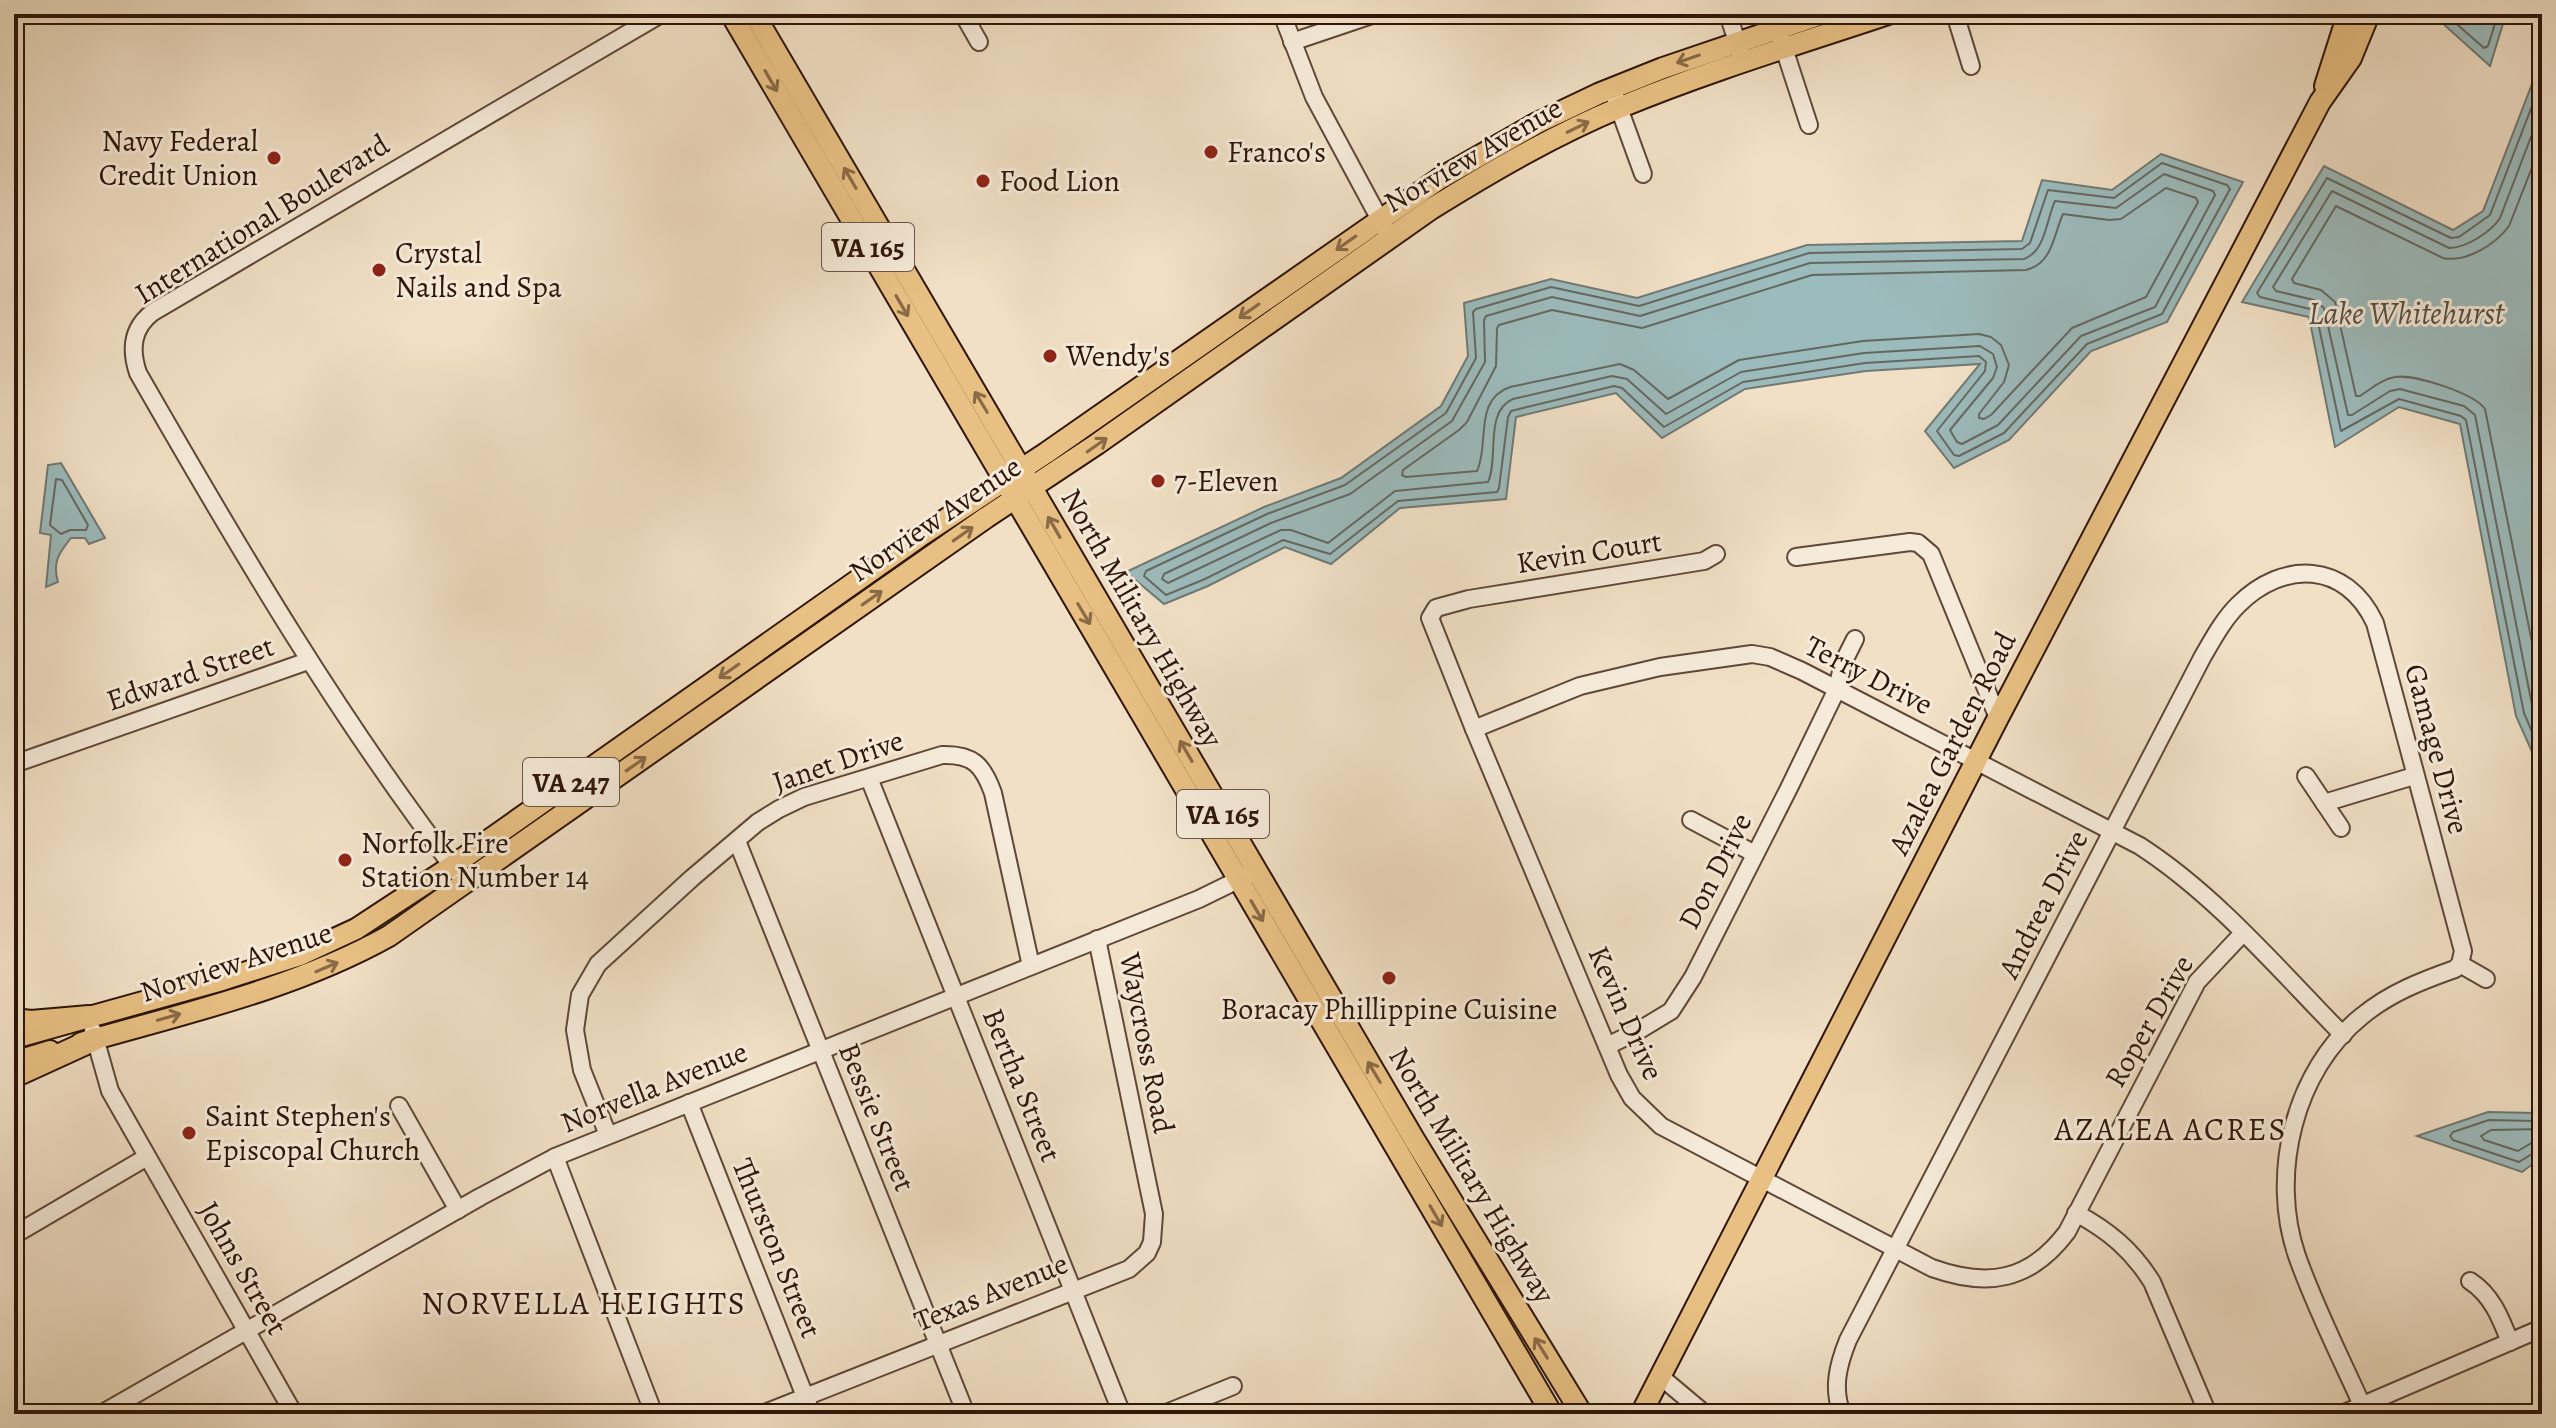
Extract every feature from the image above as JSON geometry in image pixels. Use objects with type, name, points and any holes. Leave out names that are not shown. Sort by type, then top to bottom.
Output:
[{"type":"highway","points":[[14,1020],[92,1028]]},
{"type":"highway","points":[[14,1076],[92,1028]]},
{"type":"main road","name":"North Military Highway","points":[[731,14],[1013,474]]},
{"type":"main road","name":"North Military Highway","points":[[754,14],[1024,494],[1247,875],[1552,1414]]},
{"type":"main road","name":"Norview Avenue","points":[[1781,39],[1822,14]]},
{"type":"main road","name":"Norview Avenue","points":[[14,1062],[92,1028],[317,948],[390,909],[1379,219],[1479,154],[1612,88],[1781,39],[1888,14]]},
{"type":"main road","name":"Azalea Garden Road","points":[[2320,102],[2348,14]]},
{"type":"main road","name":"Azalea Garden Road","points":[[1641,1414],[1998,718],[2320,102],[2351,58],[2369,14]]},
{"type":"main road","name":"Norview Avenue","points":[[14,1038],[92,1028],[291,982],[389,936],[1390,237],[1487,174],[1532,149],[1741,52]]},
{"type":"main road","name":"North Military Highway","points":[[1247,875],[1414,1139],[1582,1414]]},
{"type":"street","name":"International Boulevard","points":[[308,661],[138,373],[133,346],[138,327],[164,305],[661,14]]},
{"type":"street","points":[[963,14],[979,42]]},
{"type":"street","points":[[1282,14],[1332,133],[1390,237]]},
{"type":"street","points":[[1292,42],[1375,14]]},
{"type":"street","points":[[1728,14],[1741,52]]},
{"type":"street","points":[[1955,14],[1971,66]]},
{"type":"street","points":[[1781,39],[1809,125]]},
{"type":"street","points":[[1612,88],[1643,174]]},
{"type":"street","points":[[1796,557],[1910,542],[1926,547],[1998,718]]},
{"type":"street","name":"Kevin Court","points":[[1469,599],[1704,561],[1716,554]]},
{"type":"street","name":"Andrea Drive","points":[[1842,1414],[1837,1394],[1839,1363],[1862,1313],[2203,656],[2235,608],[2258,589],[2275,579],[2305,573],[2320,574]]},
{"type":"street","name":"Gamage Drive","points":[[2320,574],[2352,589],[2375,623],[2463,951],[2460,964]]},
{"type":"street","name":"Kevin Drive","points":[[1469,599],[1436,608],[1430,618],[1607,1046],[1632,1098],[1661,1126],[1895,1249],[1951,1275],[1971,1280],[1992,1279]]},
{"type":"street","name":"Don Drive","points":[[1607,1046],[1661,1018],[1675,1006],[1693,977],[1837,689],[1843,663],[1855,639]]},
{"type":"street","name":"Terry Drive","points":[[1474,729],[1580,686],[1660,667],[1737,654],[1770,657],[2112,831],[2167,863],[2243,933],[2343,1035]]},
{"type":"street","name":"Edward Street","points":[[14,764],[308,661],[385,776],[466,884]]},
{"type":"street","name":"Janet Drive","points":[[608,1135],[582,1070],[576,1039],[576,1016],[587,979],[611,950],[758,822],[791,803],[942,755],[966,757],[983,769],[993,793],[1031,966]]},
{"type":"street","points":[[2306,776],[2341,828]]},
{"type":"street","points":[[2324,803],[2414,776]]},
{"type":"street","name":"Bertha Street","points":[[869,778],[1122,1414]]},
{"type":"street","points":[[1691,820],[1755,854]]},
{"type":"street","name":"Bessie Street","points":[[737,841],[966,1414]]},
{"type":"street","name":"Norvella Avenue","points":[[101,1414],[555,1157],[1199,899],[1247,875]]},
{"type":"street","name":"Roper Drive","points":[[1992,1279],[2017,1273],[2048,1254],[2067,1232],[2197,982],[2243,933]]},
{"type":"street","name":"Waycross Road","points":[[1097,939],[1142,1158]]},
{"type":"street","points":[[2364,1410],[2297,1255],[2287,1198],[2287,1166],[2300,1106],[2316,1071],[2343,1035],[2382,1002],[2460,964],[2486,979]]},
{"type":"street","name":"Johns Street","points":[[92,1028],[110,1091],[294,1414]]},
{"type":"street","name":"Thurston Street","points":[[689,1103],[812,1414]]},
{"type":"street","points":[[399,1106],[458,1210]]},
{"type":"street","points":[[14,1235],[147,1157]]},
{"type":"street","points":[[555,1157],[654,1414]]},
{"type":"street","name":"Texas Avenue","points":[[762,1414],[1129,1269],[1147,1253],[1153,1233],[1154,1214],[1142,1158]]},
{"type":"street","points":[[2076,1213],[2110,1233],[2142,1265],[2208,1414]]},
{"type":"street","points":[[2470,1281],[2484,1291],[2492,1302],[2510,1342]]},
{"type":"street","points":[[2342,1414],[2364,1410],[2542,1328]]},
{"type":"street","points":[[1661,1377],[1705,1414]]},
{"type":"street","points":[[1164,1414],[1233,1386]]},
{"type":"water","points":[[2443,14],[2506,14],[2490,66],[2441,22]]},
{"type":"water","name":"Lake Whitehurst","points":[[2542,58],[2542,774],[2516,716],[2460,424],[2399,407],[2335,447],[2309,317],[2242,302],[2324,166],[2453,230],[2483,211]]},
{"type":"water","points":[[2161,154],[2243,182],[2167,322],[2091,351],[2009,440],[1954,468],[1925,431],[1980,364],[1866,371],[1745,389],[1662,438],[1616,393],[1516,417],[1506,499],[1400,508],[1331,564],[1285,547],[1208,586],[1164,604],[1126,572],[1264,507],[1341,478],[1441,406],[1468,356],[1464,303],[1551,279],[1637,298],[1807,245],[2022,241],[2042,180],[2112,190]]},
{"type":"water","points":[[61,463],[105,538],[89,544],[85,538],[71,538],[58,558],[58,582],[46,587],[51,535],[40,533],[48,465]]},
{"type":"water","points":[[2542,1105],[2542,1157],[2522,1172],[2417,1136],[2488,1112],[2535,1113]]},
{"type":"place","name":"Franco's","points":[[1211,152]]},
{"type":"place","name":"Navy Federal Credit Union","points":[[274,158]]},
{"type":"place","name":"Food Lion","points":[[983,181]]},
{"type":"place","name":"Crystal Nails and Spa","points":[[379,270]]},
{"type":"place","name":"Wendy's","points":[[1050,356]]},
{"type":"place","name":"7-Eleven","points":[[1158,481]]},
{"type":"place","name":"Norfolk Fire Station Number 14","points":[[345,860]]},
{"type":"place","name":"Boracay Phillippine Cuisine","points":[[1389,978]]},
{"type":"place","name":"Saint Stephen's Episcopal Church","points":[[189,1133]]},
{"type":"district","name":"AZALEA ACRES","points":[[2171,1129]]},
{"type":"district","name":"NORVELLA HEIGHTS","points":[[584,1303]]}]
